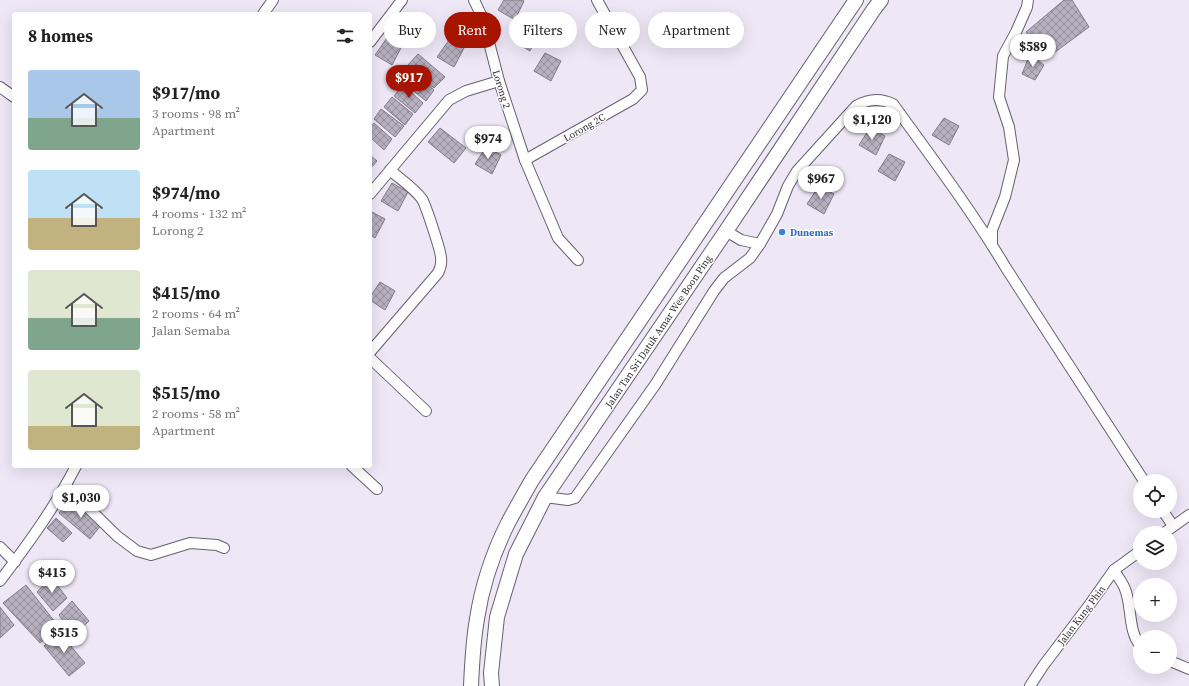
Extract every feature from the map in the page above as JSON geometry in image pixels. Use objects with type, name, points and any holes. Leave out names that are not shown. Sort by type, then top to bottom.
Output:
[{"type":"main road","name":"Jalan Tan Sri Datuk Amar Wee Boon Ping","points":[[471,686],[472,654],[476,619],[493,557],[508,524],[532,480],[856,0]]},
{"type":"main road","name":"Jalan Tan Sri Datuk Amar Wee Boon Ping","points":[[492,686],[491,673],[497,617],[516,554],[545,497],[881,0]]},
{"type":"street","points":[[264,12],[273,0]]},
{"type":"street","points":[[372,39],[402,0]]},
{"type":"street","name":"Lorong 2","points":[[474,0],[484,19],[499,81],[525,160],[558,238],[578,260]]},
{"type":"street","name":"Lorong 2C","points":[[525,160],[633,99],[642,90],[640,77],[597,0]]},
{"type":"street","points":[[992,245],[992,230],[1005,197],[1014,160],[1010,127],[999,97],[1003,56],[1016,32],[1027,7],[1028,0]]},
{"type":"street","points":[[372,192],[449,100],[466,91],[499,81]]},
{"type":"street","points":[[0,87],[12,96]]},
{"type":"street","points":[[545,497],[568,500],[575,498],[655,385],[714,291],[724,278],[750,258],[760,244],[777,214],[788,186],[797,171],[856,106],[864,102],[878,100],[887,101],[894,104],[932,157],[992,245],[1139,474]]},
{"type":"street","points":[[372,350],[438,273],[441,266],[442,257],[428,212],[422,200],[390,170]]},
{"type":"street","points":[[726,231],[741,240],[760,244]]},
{"type":"street","points":[[372,360],[426,411]]},
{"type":"street","points":[[0,581],[37,532],[66,486],[75,468]]},
{"type":"street","points":[[354,468],[377,489]]},
{"type":"street","points":[[66,486],[117,536],[136,551],[151,555],[190,543],[217,545],[224,548]]},
{"type":"street","points":[[1168,518],[1173,526],[1189,516]]},
{"type":"street","points":[[0,546],[15,562]]},
{"type":"street","name":"Jalan Kung Phin","points":[[1030,686],[1043,666],[1114,570],[1133,556]]},
{"type":"street","points":[[1114,570],[1126,589],[1133,630]]},
{"type":"street","points":[[1177,664],[1189,668]]},
{"type":"building","points":[[504,0],[524,1],[519,12],[509,12],[509,16],[498,10]]},
{"type":"building","points":[[1064,0],[1072,0],[1089,27],[1047,58],[1026,32]]},
{"type":"building","points":[[384,42],[384,48],[401,48],[392,65],[375,55]]},
{"type":"building","points":[[444,47],[464,48],[454,67],[437,57]]},
{"type":"building","points":[[525,48],[532,48],[530,51]]},
{"type":"building","points":[[545,53],[561,61],[551,81],[534,71]]},
{"type":"building","points":[[418,54],[445,77],[434,88],[407,66]]},
{"type":"building","points":[[1030,54],[1044,65],[1035,80],[1022,74]]},
{"type":"building","points":[[414,73],[434,90],[426,101],[405,84]]},
{"type":"building","points":[[403,85],[423,103],[415,113],[394,96]]},
{"type":"building","points":[[392,97],[413,114],[405,125],[384,107]]},
{"type":"building","points":[[381,109],[404,126],[395,137],[374,119]]},
{"type":"building","points":[[944,118],[959,126],[949,145],[932,135]]},
{"type":"building","points":[[374,123],[392,139],[384,150],[372,139],[372,126]]},
{"type":"building","points":[[440,128],[466,148],[454,163],[428,142]]},
{"type":"building","points":[[870,128],[885,136],[876,155],[859,145]]},
{"type":"building","points":[[486,147],[501,155],[492,174],[475,164]]},
{"type":"building","points":[[889,154],[905,162],[895,181],[878,171]]},
{"type":"building","points":[[372,157],[377,161],[372,167]]},
{"type":"building","points":[[392,183],[408,192],[398,211],[381,201]]},
{"type":"building","points":[[819,186],[834,194],[824,214],[807,204]]},
{"type":"building","points":[[372,212],[385,219],[375,238],[372,236]]},
{"type":"building","points":[[380,282],[395,291],[385,310],[372,301],[372,294]]},
{"type":"building","points":[[71,499],[102,524],[90,539],[59,513]]},
{"type":"building","points":[[56,518],[72,533],[63,542],[47,528]]},
{"type":"building","points":[[51,577],[67,598],[53,611],[37,592]]},
{"type":"building","points":[[26,585],[59,627],[40,643],[3,603]]},
{"type":"building","points":[[72,601],[89,621],[73,636],[59,615]]},
{"type":"building","points":[[0,607],[14,625],[0,638]]},
{"type":"building","points":[[59,632],[85,663],[69,676],[44,646]]},
{"type":"place","name":"Dunemas","points":[[782,232]]}]
